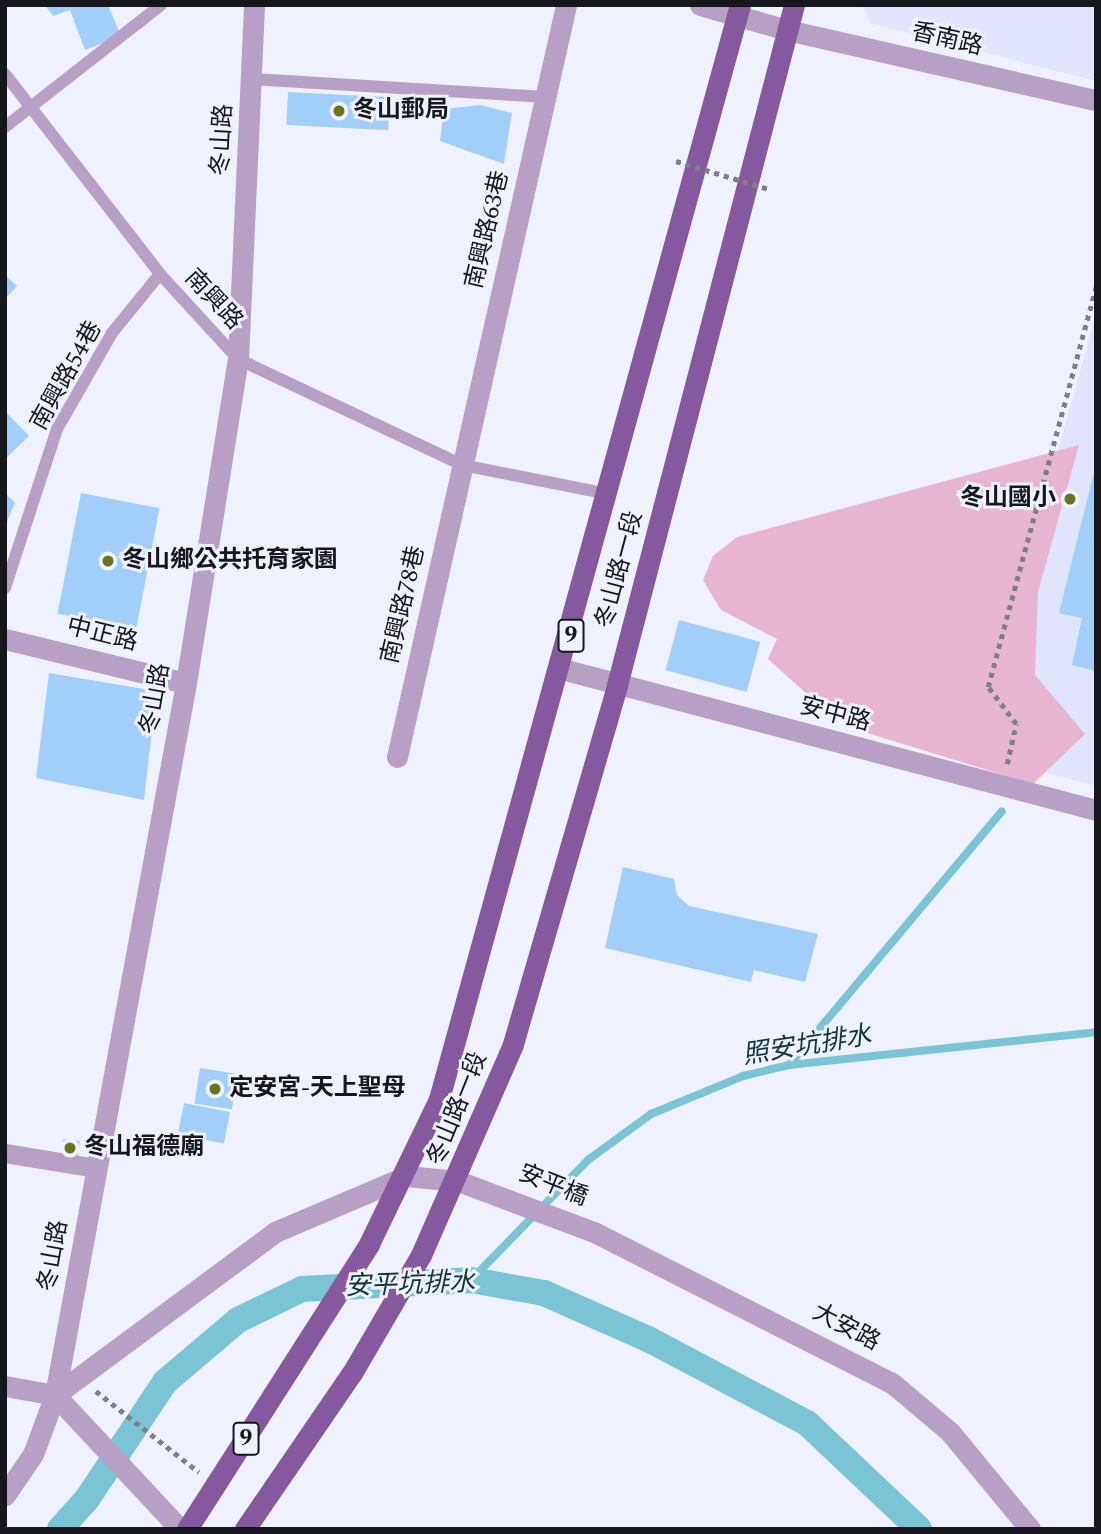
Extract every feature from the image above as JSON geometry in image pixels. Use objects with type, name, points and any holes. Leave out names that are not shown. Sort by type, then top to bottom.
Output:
[{"type":"main road","name":"冬山路一段","points":[[245,1529],[352,1373],[421,1255],[458,1181],[513,1044],[617,685],[794,5]]},
{"type":"main road","name":"冬山路一段","points":[[187,1529],[305,1349],[369,1244],[406,1176],[439,1099],[562,669],[739,10]]},
{"type":"street","name":"冬山路","points":[[5,1495],[33,1454],[55,1395],[186,683],[238,359],[254,5]]},
{"type":"street","name":"南興路63巷","points":[[462,466],[566,5]]},
{"type":"street","name":"香南路","points":[[700,5],[739,10],[787,30],[1096,100]]},
{"type":"street","name":"南興路78巷","points":[[397,757],[462,466]]},
{"type":"street","name":"中正路","points":[[5,639],[186,683]]},
{"type":"street","name":"安中路","points":[[562,669],[1096,810]]},
{"type":"street","points":[[5,1153],[97,1168]]},
{"type":"street","name":"安平橋","points":[[406,1176],[458,1181],[491,1189],[594,1232]]},
{"type":"street","points":[[55,1395],[275,1232],[406,1176]]},
{"type":"street","name":"大安路","points":[[594,1232],[892,1383],[950,1432],[1030,1529]]},
{"type":"street","points":[[5,1387],[55,1395],[180,1529]]},
{"type":"lane","points":[[5,127],[161,5]]},
{"type":"lane","name":"南興路","points":[[5,74],[160,274],[238,359],[462,466],[610,494]]},
{"type":"lane","points":[[252,79],[545,97]]},
{"type":"lane","name":"南興路54巷","points":[[5,588],[57,429],[113,333],[160,274]]},
{"type":"path","points":[[676,161],[769,189]]},
{"type":"path","points":[[1003,786],[1016,724],[988,687],[1096,286]]},
{"type":"path","points":[[101,1395],[182,1458]]},
{"type":"shaded area","points":[[862,5],[1096,5],[1096,81],[870,23]]},
{"type":"shaded area","name":"冬山國小","points":[[1096,314],[1096,786],[1047,773],[993,684]]},
{"type":"shaded area","points":[[1079,445],[1038,592],[1035,675],[1085,734],[1033,784],[867,733],[818,704],[768,659],[777,639],[721,610],[703,580],[713,556],[737,537]]},
{"type":"building","points":[[45,5],[108,5],[121,36],[85,50],[70,10],[53,16]]},
{"type":"building","name":"冬山郵局","points":[[288,92],[390,97],[388,130],[286,125]]},
{"type":"building","points":[[480,105],[512,113],[504,164],[440,141],[444,109]]},
{"type":"building","points":[[5,275],[17,286],[5,299]]},
{"type":"building","points":[[5,411],[29,436],[5,459]]},
{"type":"building","points":[[1095,468],[1096,671],[1072,665],[1082,618],[1059,613]]},
{"type":"building","points":[[5,493],[15,503],[5,526]]},
{"type":"building","name":"冬山鄉公共托育家園","points":[[81,493],[160,508],[136,629],[58,614]]},
{"type":"building","points":[[679,620],[760,642],[747,692],[666,670]]},
{"type":"building","points":[[49,673],[144,689],[155,704],[144,800],[36,778]]},
{"type":"building","points":[[623,867],[674,879],[677,895],[689,906],[818,934],[805,982],[754,970],[751,982],[605,948]]},
{"type":"building","name":"定安宮-天上聖母","points":[[200,1068],[238,1074],[232,1110],[194,1104]]},
{"type":"building","points":[[184,1103],[230,1112],[224,1143],[178,1134]]},
{"type":"building","name":"冬山福德廟","points":[[63,1139],[80,1141],[78,1157],[61,1155]]},
{"type":"waterway","points":[[789,1065],[1002,811]]},
{"type":"waterway","name":"照安坑排水","points":[[471,1280],[588,1160],[651,1114],[743,1076],[789,1065],[1096,1032]]},
{"type":"waterway","name":"照安坑排水","points":[[60,1529],[87,1499],[165,1382],[238,1320],[302,1289],[471,1280],[544,1293],[650,1340],[807,1423],[919,1529]]},
{"type":"place","name":"冬山郵局","points":[[339,111]]},
{"type":"place","name":"冬山國小","points":[[1070,499]]},
{"type":"place","name":"冬山鄉公共托育家園","points":[[108,561]]},
{"type":"place","name":"定安宮-天上聖母","points":[[215,1089]]},
{"type":"place","name":"冬山福德廟","points":[[70,1148]]},
{"type":"water label","name":"安平坑排水","points":[[410,1285]]}]
